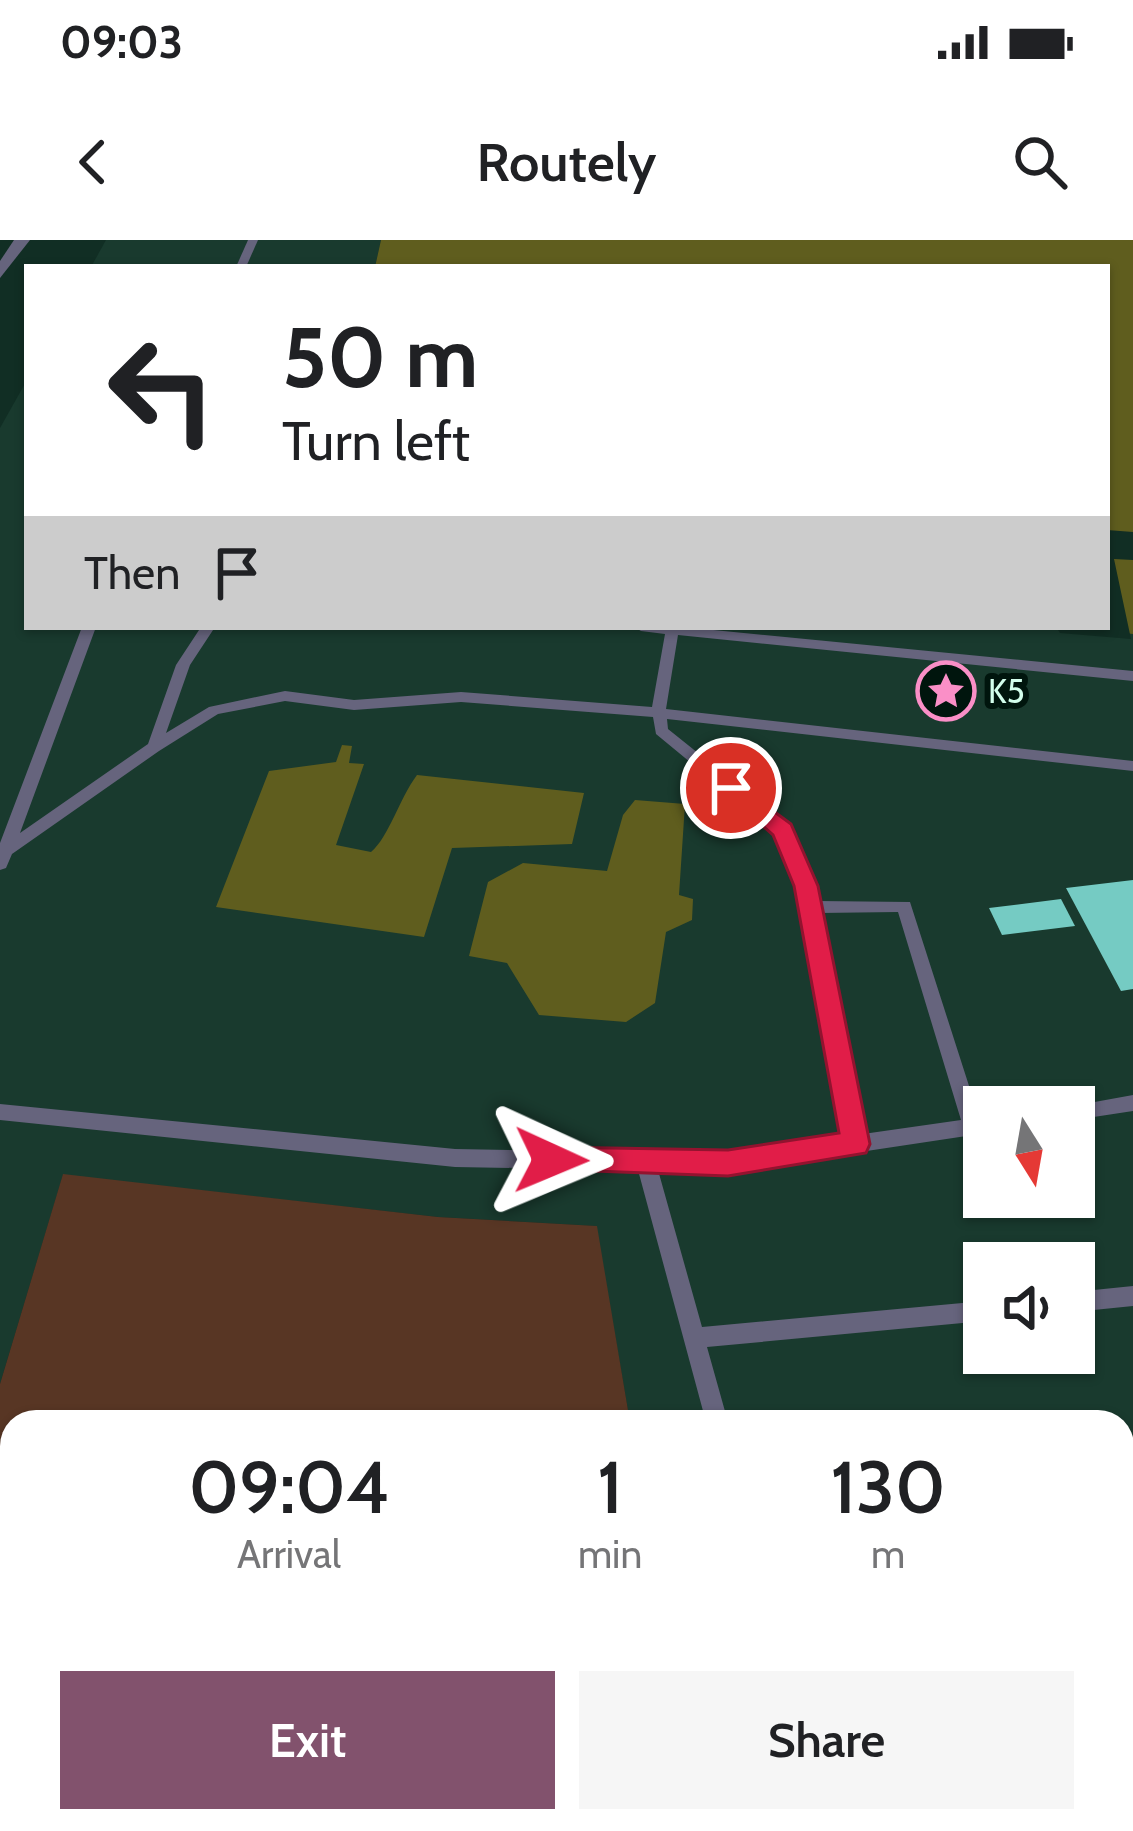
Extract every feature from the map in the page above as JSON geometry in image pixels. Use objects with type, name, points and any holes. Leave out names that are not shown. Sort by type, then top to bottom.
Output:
[{"type":"street","points":[[0,273],[22,240]]},
{"type":"lane","points":[[3,858],[87,630]]},
{"type":"lane","points":[[154,747],[183,665],[206,630]]},
{"type":"lane","points":[[855,1144],[810,907],[783,830],[661,731],[672,630],[1133,676]]},
{"type":"lane","points":[[3,858],[154,747],[214,710],[285,696],[354,705],[460,697],[607,706],[660,716],[1133,766]]},
{"type":"lane","points":[[810,907],[904,906],[965,1086]]},
{"type":"lane","points":[[1095,1109],[1133,1103]]},
{"type":"lane","points":[[0,1112],[455,1158],[646,1162],[728,1163],[963,1128]]},
{"type":"lane","points":[[646,1162],[714,1410]]},
{"type":"lane","points":[[1095,1300],[1133,1296]]},
{"type":"lane","points":[[694,1338],[963,1312]]},
{"type":"shaded area","points":[[106,240],[381,240],[376,264],[93,264]]},
{"type":"shaded area","points":[[381,240],[1133,240],[1133,634],[1092,630],[1110,630],[1110,264],[376,264]]},
{"type":"shaded area","points":[[24,385],[24,630],[1092,630],[1133,634],[1133,1410],[628,1410],[596,1226],[438,1217],[63,1175],[0,1384],[0,428]]},
{"type":"shaded area","points":[[342,745],[352,746],[349,763],[364,764],[336,845],[371,852],[417,775],[584,793],[572,844],[452,848],[424,937],[216,907],[269,771],[336,762]]},
{"type":"shaded area","points":[[635,800],[685,804],[679,895],[693,899],[692,920],[666,932],[655,1003],[626,1022],[539,1015],[507,963],[469,956],[488,882],[523,863],[607,871],[623,815]]},
{"type":"shaded area","points":[[63,1174],[438,1217],[597,1226],[628,1410],[0,1410],[0,1384]]},
{"type":"pier","points":[[1110,530],[1133,532],[1133,560],[1114,559],[1131,639],[1058,630],[1110,630]]},
{"type":"building","points":[[1133,880],[1133,989],[1121,991],[1066,888]]},
{"type":"building","points":[[1061,899],[1075,926],[1002,935],[989,908]]},
{"type":"place","name":"K5","points":[[946,691]]},
{"type":"route","points":[[551,1160],[728,1163],[855,1144],[806,886],[783,830],[731,788]]}]
